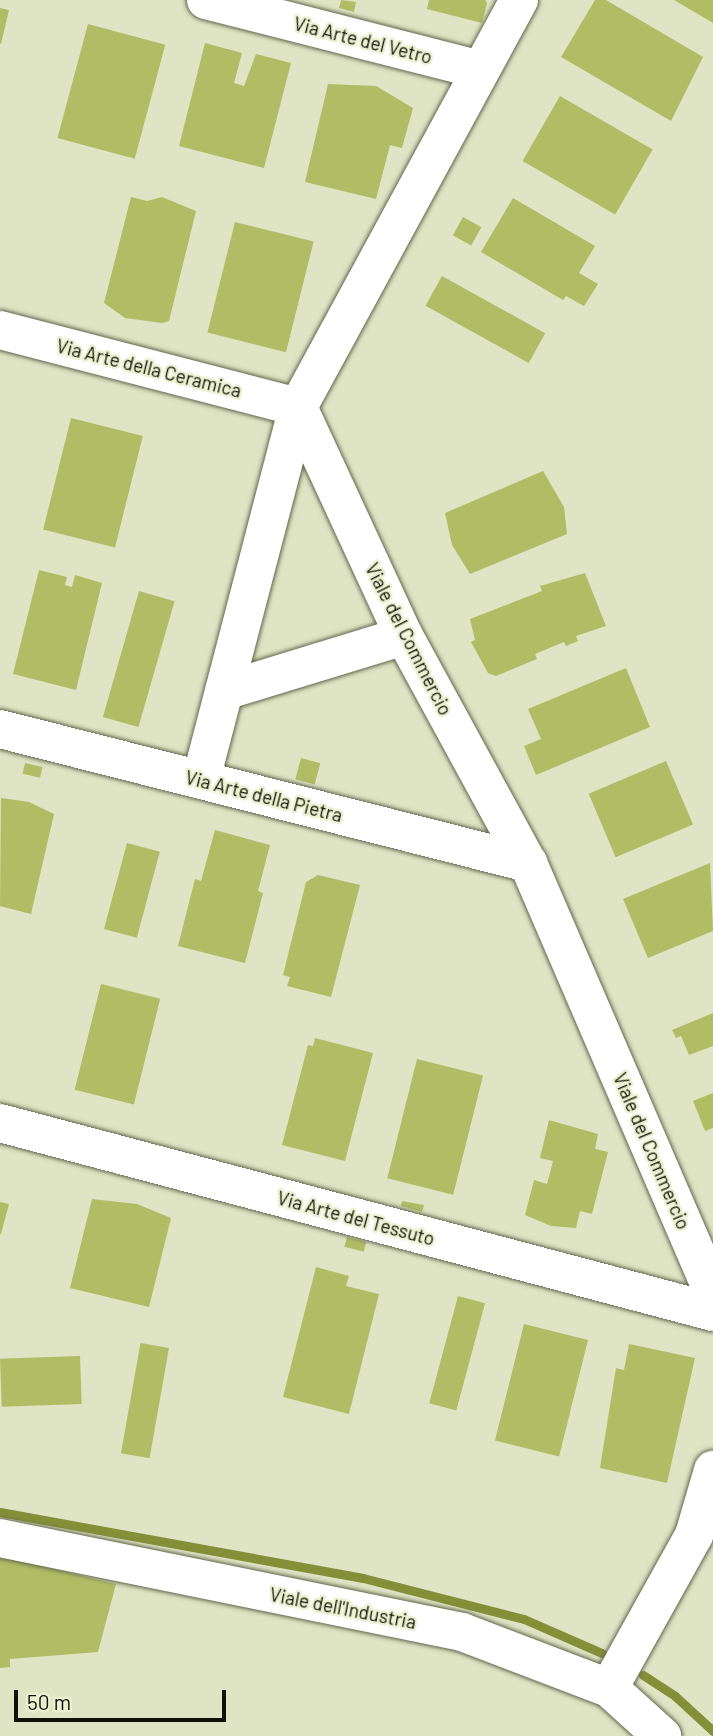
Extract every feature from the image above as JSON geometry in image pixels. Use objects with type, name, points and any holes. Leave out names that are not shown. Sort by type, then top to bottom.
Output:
[{"type":"street","name":"Via Arte del Vetro","points":[[206,0],[480,70]]},
{"type":"street","points":[[201,780],[298,407],[519,0]]},
{"type":"street","name":"Via Arte della Ceramica","points":[[0,330],[298,407]]},
{"type":"street","name":"Viale del Commercio","points":[[298,407],[404,636],[527,863],[713,1292]]},
{"type":"street","points":[[224,691],[404,636]]},
{"type":"street","name":"Via Arte della Pietra","points":[[0,729],[527,863]]},
{"type":"street","name":"Via Arte del Tessuto","points":[[0,1123],[713,1312]]},
{"type":"street","points":[[609,1688],[694,1535],[713,1470]]},
{"type":"street","name":"Viale dell'Industria","points":[[0,1538],[462,1632],[609,1688],[662,1736]]},
{"type":"building","points":[[341,0],[356,2],[354,12],[339,8]]},
{"type":"building","points":[[429,0],[485,0],[487,3],[482,23],[427,9]]},
{"type":"building","points":[[595,0],[606,0],[703,57],[671,121],[561,57]]},
{"type":"building","points":[[674,0],[713,0],[713,23]]},
{"type":"building","points":[[0,8],[9,10],[1,44],[0,43]]},
{"type":"building","points":[[88,24],[165,45],[135,159],[57,138]]},
{"type":"building","points":[[205,43],[242,53],[234,83],[244,86],[256,54],[291,63],[264,168],[179,146]]},
{"type":"building","points":[[328,84],[376,86],[413,108],[402,148],[390,145],[376,199],[305,182]]},
{"type":"building","points":[[560,96],[653,150],[615,214],[522,161]]},
{"type":"building","points":[[131,197],[147,201],[162,197],[196,211],[169,321],[162,323],[125,318],[104,303]]},
{"type":"building","points":[[513,198],[595,246],[579,273],[598,284],[584,306],[566,296],[563,300],[481,252]]},
{"type":"building","points":[[463,217],[481,227],[471,246],[453,235]]},
{"type":"building","points":[[235,222],[314,242],[286,352],[207,333]]},
{"type":"building","points":[[442,276],[545,333],[529,363],[426,306]]},
{"type":"building","points":[[71,418],[143,436],[115,547],[43,530]]},
{"type":"building","points":[[543,471],[564,507],[567,534],[470,574],[452,545],[445,513]]},
{"type":"building","points":[[39,570],[67,577],[65,585],[72,587],[75,575],[102,583],[76,690],[13,674]]},
{"type":"building","points":[[585,573],[606,626],[576,636],[578,641],[566,646],[564,642],[535,654],[537,659],[496,676],[488,673],[471,642],[475,640],[470,619],[542,591],[540,586]]},
{"type":"building","points":[[139,591],[175,601],[138,727],[103,717]]},
{"type":"building","points":[[626,668],[650,727],[536,775],[524,746],[541,739],[528,709]]},
{"type":"building","points":[[301,758],[320,763],[315,784],[295,779]]},
{"type":"building","points":[[666,761],[693,825],[616,857],[589,794]]},
{"type":"building","points":[[25,763],[43,767],[40,778],[23,774]]},
{"type":"building","points":[[1,798],[29,802],[54,814],[31,914],[0,906]]},
{"type":"building","points":[[215,830],[270,845],[258,891],[263,893],[245,963],[178,946],[195,879],[201,881]]},
{"type":"building","points":[[127,843],[160,852],[137,938],[104,929]]},
{"type":"building","points":[[710,863],[713,931],[648,958],[623,899]]},
{"type":"building","points":[[318,875],[360,885],[331,997],[287,986],[290,977],[283,975],[306,882]]},
{"type":"building","points":[[101,984],[160,999],[134,1105],[75,1090]]},
{"type":"building","points":[[713,1013],[713,1046],[689,1055],[681,1036],[676,1038],[672,1030]]},
{"type":"building","points":[[315,1038],[373,1053],[345,1161],[282,1145],[308,1045],[313,1046]]},
{"type":"building","points":[[417,1059],[483,1075],[453,1195],[387,1178]]},
{"type":"building","points":[[713,1093],[713,1128],[705,1131],[693,1101]]},
{"type":"building","points":[[549,1120],[598,1134],[595,1149],[608,1152],[592,1214],[580,1211],[576,1228],[551,1226],[525,1215],[534,1180],[547,1184],[553,1161],[540,1158]]},
{"type":"building","points":[[92,1199],[137,1204],[171,1218],[149,1307],[70,1288]]},
{"type":"building","points":[[402,1201],[424,1205],[422,1212],[401,1206]]},
{"type":"building","points":[[0,1202],[9,1204],[1,1234],[0,1234]]},
{"type":"building","points":[[347,1237],[366,1242],[364,1252],[344,1247]]},
{"type":"building","points":[[316,1267],[349,1276],[346,1286],[379,1294],[349,1414],[283,1397]]},
{"type":"building","points":[[458,1296],[485,1303],[456,1410],[429,1403]]},
{"type":"building","points":[[524,1324],[588,1340],[559,1456],[495,1440]]},
{"type":"building","points":[[140,1343],[169,1348],[150,1458],[121,1453]]},
{"type":"building","points":[[629,1344],[695,1358],[667,1483],[600,1468],[616,1368],[624,1370]]},
{"type":"building","points":[[80,1356],[82,1404],[2,1407],[0,1359]]},
{"type":"building","points":[[0,1556],[116,1584],[98,1652],[10,1659],[10,1667],[0,1668]]},
{"type":"waterway","points":[[0,1512],[363,1578],[524,1619],[602,1653]]},
{"type":"waterway","points":[[643,1675],[675,1696],[713,1731]]}]
